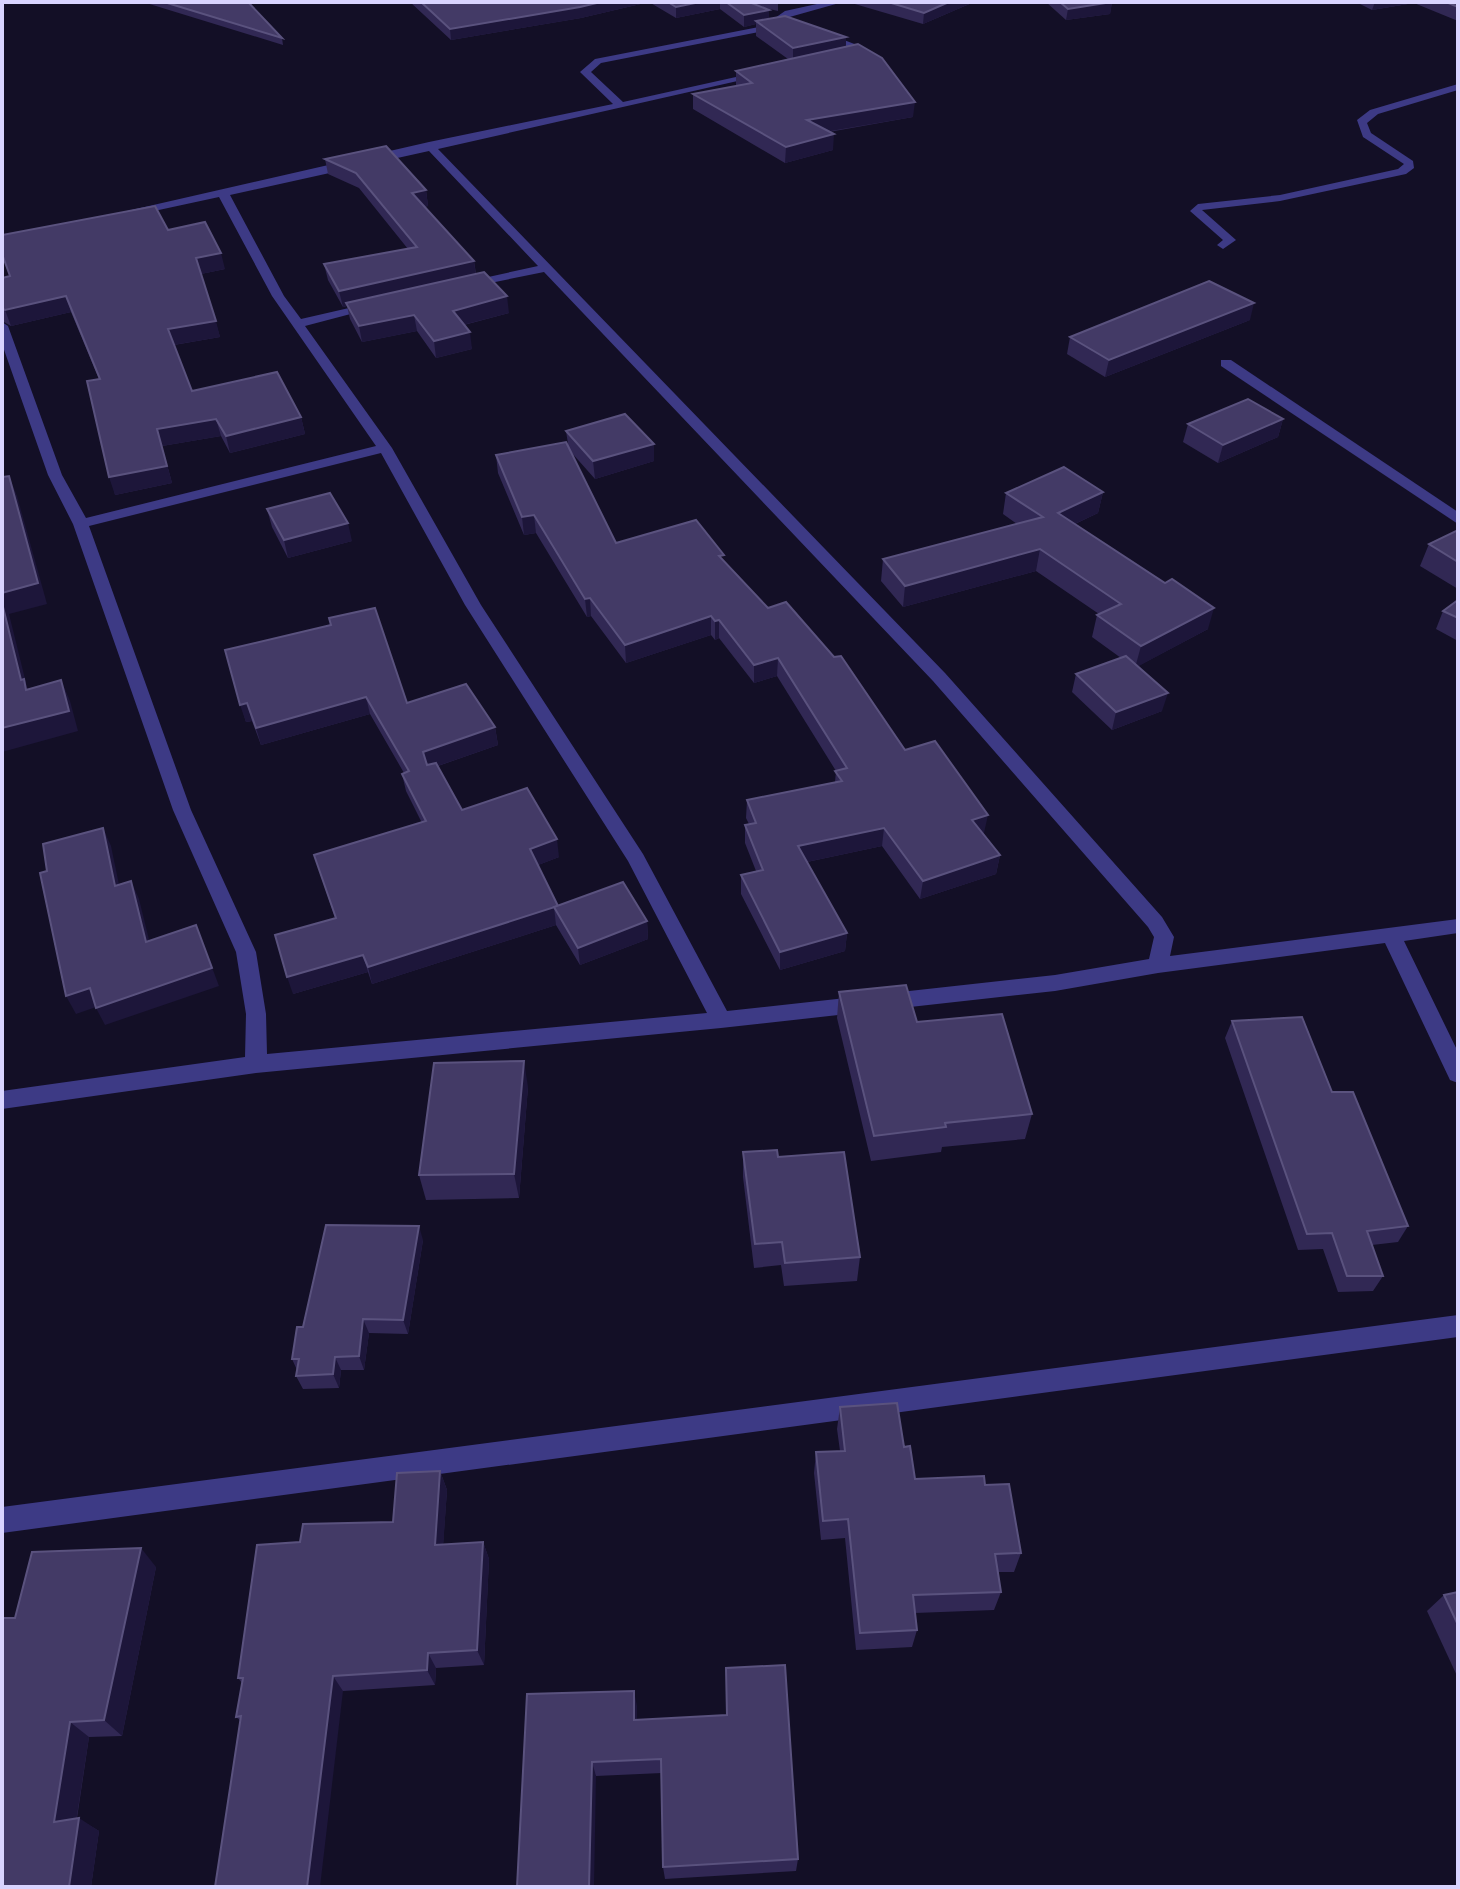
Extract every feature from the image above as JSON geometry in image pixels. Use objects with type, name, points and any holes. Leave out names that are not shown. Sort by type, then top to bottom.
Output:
[{"type":"street","points":[[621,106],[585,72],[598,61],[783,21],[788,13],[838,2]]},
{"type":"street","points":[[765,13],[850,45],[863,53],[842,58]]},
{"type":"street","points":[[119,215],[770,72]]},
{"type":"street","points":[[1223,245],[1230,240],[1201,218],[1196,211],[1198,207],[1280,198],[1402,172],[1409,168],[1409,163],[1367,135],[1361,122],[1374,112],[1458,87]]},
{"type":"street","points":[[429,145],[939,677],[1155,922],[1164,937],[1158,965]]},
{"type":"street","points":[[222,191],[278,296],[385,448],[473,605],[636,859],[721,1020]]},
{"type":"street","points":[[444,291],[547,268]]},
{"type":"street","points":[[297,324],[385,304]]},
{"type":"street","points":[[2,326],[7,356],[55,475],[81,524],[182,810],[246,952],[256,1014],[256,1064]]},
{"type":"street","points":[[1226,363],[1458,519]]},
{"type":"street","points":[[81,524],[385,448]]},
{"type":"street","points":[[2,1100],[256,1064],[721,1020],[1055,983],[1158,965],[1458,926]]},
{"type":"street","points":[[1391,935],[1458,1074]]},
{"type":"street","points":[[2,1520],[1458,1326]]},
{"type":"building","points":[[164,2],[248,2],[282,38]]},
{"type":"building","points":[[421,2],[601,2],[450,29]]},
{"type":"building","points":[[668,2],[700,2],[676,7]]},
{"type":"building","points":[[726,2],[749,2],[769,10],[744,15]]},
{"type":"building","points":[[888,2],[949,2],[924,13]]},
{"type":"building","points":[[1060,2],[1112,2],[1068,9]]},
{"type":"building","points":[[785,16],[846,37],[793,48],[756,21]]},
{"type":"building","points":[[858,44],[882,58],[915,102],[807,120],[834,134],[786,147],[693,94],[752,83],[736,71]]},
{"type":"building","points":[[386,146],[426,190],[412,193],[474,261],[339,291],[324,264],[417,247],[356,173],[325,159]]},
{"type":"building","points":[[155,206],[168,230],[205,222],[221,253],[196,258],[216,321],[168,329],[192,391],[277,372],[301,417],[226,436],[216,419],[157,429],[167,466],[109,477],[87,381],[100,379],[66,296],[5,310],[2,308],[2,278],[10,276],[2,254],[2,235]]},
{"type":"building","points":[[484,272],[507,296],[453,311],[470,332],[434,341],[414,315],[359,326],[346,303]]},
{"type":"building","points":[[1209,281],[1254,303],[1109,360],[1070,337]]},
{"type":"building","points":[[1248,399],[1283,419],[1223,445],[1188,424]]},
{"type":"building","points":[[625,414],[654,444],[593,461],[566,431]]},
{"type":"building","points":[[566,442],[616,543],[696,520],[724,555],[719,556],[768,608],[786,602],[834,657],[841,656],[905,750],[935,741],[988,815],[972,820],[1000,855],[923,881],[884,828],[798,846],[847,933],[780,952],[741,875],[763,870],[745,825],[756,823],[747,800],[842,781],[835,771],[847,768],[778,658],[754,665],[719,620],[715,621],[711,616],[625,645],[590,598],[585,599],[534,515],[522,517],[496,455]]},
{"type":"building","points":[[1064,467],[1103,492],[1058,513],[1165,583],[1172,579],[1214,608],[1141,646],[1097,615],[1121,604],[1040,549],[905,586],[883,559],[1043,517],[1006,493]]},
{"type":"building","points":[[9,476],[38,583],[2,593],[2,477]]},
{"type":"building","points":[[330,493],[348,523],[284,540],[267,509]]},
{"type":"building","points":[[1458,530],[1458,562],[1429,544]]},
{"type":"building","points":[[1458,600],[1458,618],[1443,611]]},
{"type":"building","points":[[2,603],[26,690],[61,680],[69,711],[2,728]]},
{"type":"building","points":[[375,608],[407,703],[466,684],[495,727],[423,752],[427,765],[436,763],[462,810],[527,788],[557,839],[530,849],[558,906],[368,967],[363,955],[287,977],[275,935],[336,918],[314,855],[426,821],[402,774],[409,771],[366,697],[256,728],[247,703],[240,705],[225,650],[331,625],[329,618]]},
{"type":"building","points":[[1126,656],[1168,693],[1116,712],[1076,674]]},
{"type":"building","points":[[103,828],[115,886],[131,881],[146,942],[196,925],[212,968],[96,1008],[90,988],[66,996],[40,873],[47,871],[43,844]]},
{"type":"building","points":[[623,882],[647,921],[578,948],[554,907]]},
{"type":"building","points":[[906,985],[917,1022],[1002,1014],[1032,1114],[945,1123],[946,1127],[874,1136],[839,992]]},
{"type":"building","points":[[1302,1017],[1332,1092],[1353,1092],[1408,1226],[1367,1231],[1383,1276],[1347,1276],[1332,1233],[1307,1234],[1232,1021]]},
{"type":"building","points":[[524,1061],[514,1174],[419,1175],[434,1063]]},
{"type":"building","points":[[777,1150],[778,1157],[844,1152],[860,1257],[785,1263],[782,1242],[755,1244],[743,1152]]},
{"type":"building","points":[[326,1225],[419,1226],[403,1320],[363,1319],[359,1356],[335,1357],[333,1374],[296,1376],[299,1359],[292,1359],[297,1327],[303,1327]]},
{"type":"building","points":[[897,1403],[904,1447],[910,1446],[915,1479],[984,1476],[985,1485],[1009,1484],[1021,1553],[995,1554],[1001,1592],[913,1595],[917,1630],[860,1633],[848,1519],[823,1521],[816,1452],[845,1451],[840,1407]]},
{"type":"building","points":[[440,1471],[435,1545],[483,1542],[477,1650],[428,1653],[427,1670],[333,1676],[307,1887],[215,1887],[241,1716],[236,1717],[243,1678],[238,1678],[257,1545],[300,1542],[303,1524],[393,1522],[397,1473]]},
{"type":"building","points":[[141,1548],[104,1720],[70,1722],[54,1822],[79,1818],[69,1887],[2,1887],[2,1618],[15,1618],[32,1552]]},
{"type":"building","points":[[1458,1592],[1458,1625],[1444,1595]]},
{"type":"building","points":[[785,1665],[798,1859],[663,1867],[661,1759],[592,1762],[589,1887],[517,1887],[527,1694],[634,1691],[634,1720],[727,1715],[726,1668]]}]
